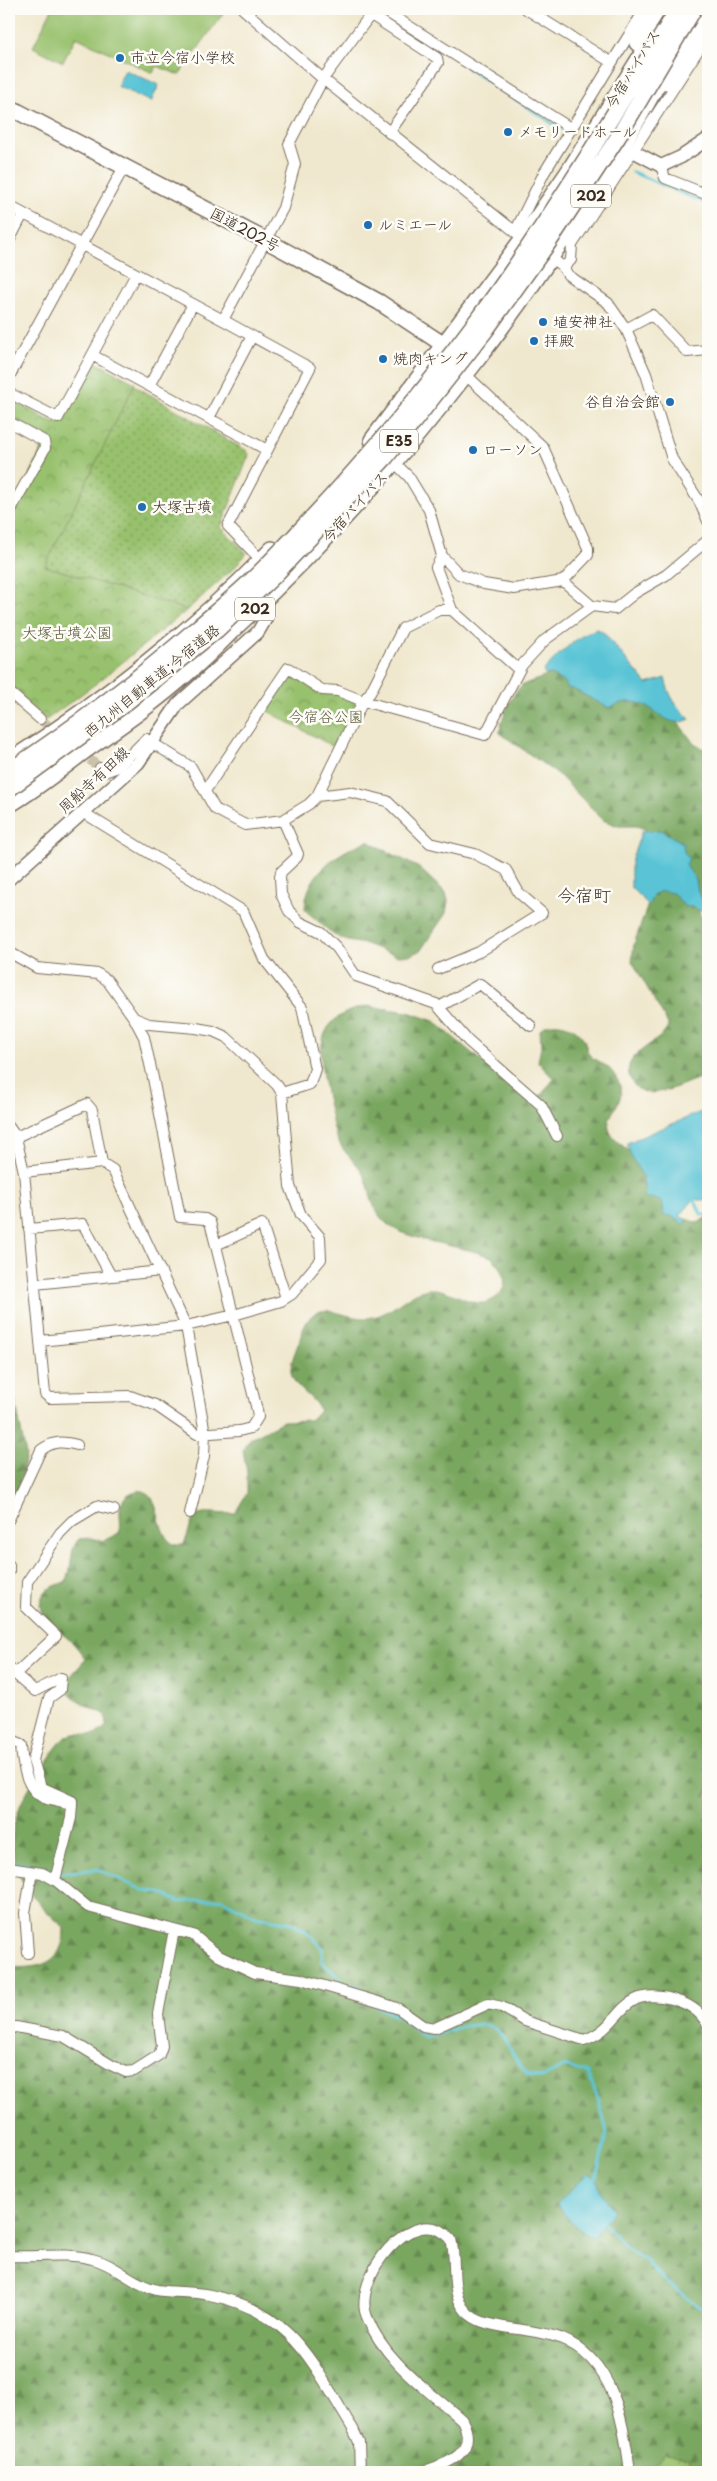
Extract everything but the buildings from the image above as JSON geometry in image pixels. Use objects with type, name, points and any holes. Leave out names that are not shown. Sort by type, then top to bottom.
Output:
[{"type":"highway","points":[[578,155],[632,51],[658,9]]},
{"type":"highway","name":"今宿バイパス","points":[[9,761],[111,689],[195,620],[261,560],[357,459],[444,345],[519,235],[578,155],[670,9]]},
{"type":"highway","name":"西九州自動車道;今宿道路","points":[[9,771],[69,732],[116,697],[208,619],[265,568],[388,432],[476,320],[538,232],[605,129],[678,9]]},
{"type":"highway","name":"西九州自動車道;今宿道路","points":[[9,788],[122,706],[217,630],[280,570],[386,457],[486,330],[549,242],[618,137],[694,9]]},
{"type":"highway","name":"今宿バイパス","points":[[9,805],[135,715],[184,677],[330,536],[395,463],[556,262],[628,149],[702,9]]},
{"type":"highway","points":[[628,149],[708,16]]},
{"type":"highway","name":"国道202号","points":[[9,107],[267,241],[378,302],[444,345],[465,374]]},
{"type":"main road","points":[[628,149],[661,166],[681,157],[708,139]]},
{"type":"main road","name":"周船寺有田線","points":[[9,879],[138,762],[178,704],[258,632],[265,620],[256,609]]},
{"type":"street","points":[[243,9],[323,79],[389,133],[556,262],[568,275],[608,303],[626,329],[646,374],[672,459],[699,500],[708,521]]},
{"type":"street","points":[[382,9],[572,129]]},
{"type":"street","points":[[526,9],[611,62]]},
{"type":"street","points":[[519,235],[544,173],[645,9]]},
{"type":"street","points":[[223,320],[283,208],[294,164],[289,144],[323,79],[366,12],[437,58],[438,63],[389,133]]},
{"type":"street","points":[[628,149],[708,35]]},
{"type":"street","points":[[661,166],[665,178],[708,195]]},
{"type":"street","points":[[9,378],[79,245],[124,167]]},
{"type":"street","points":[[9,206],[310,368],[228,526],[261,560]]},
{"type":"street","points":[[9,241],[23,214]]},
{"type":"street","points":[[9,393],[58,418],[136,274]]},
{"type":"street","points":[[149,386],[193,304]]},
{"type":"street","points":[[626,329],[652,316],[687,352],[708,350]]},
{"type":"street","points":[[209,418],[252,336]]},
{"type":"street","points":[[92,355],[267,450]]},
{"type":"street","points":[[395,463],[409,477],[429,510],[442,556],[459,574],[484,584],[514,589],[563,581],[588,555],[588,548],[572,516],[551,461],[543,447],[465,374]]},
{"type":"street","points":[[9,422],[44,441],[45,448],[9,513]]},
{"type":"street","points":[[563,581],[592,606],[615,609],[635,593],[666,575],[708,540]]},
{"type":"street","points":[[442,556],[436,567],[452,610],[520,670]]},
{"type":"street","points":[[205,792],[288,668],[322,690],[338,691],[363,701],[485,735],[520,670],[545,640],[592,606]]},
{"type":"street","points":[[100,768],[107,771],[118,767],[146,739],[191,767],[215,809],[245,825],[283,820],[309,804],[317,796],[363,701],[370,693],[403,628],[439,610],[452,610]]},
{"type":"street","points":[[9,692],[40,719]]},
{"type":"street","points":[[317,796],[350,792],[387,801],[430,844],[475,854],[506,870],[519,893],[542,912],[479,952],[438,968]]},
{"type":"street","points":[[84,813],[243,910],[264,959],[302,1007],[315,1069],[310,1084],[282,1093]]},
{"type":"street","points":[[283,820],[298,854],[281,872],[280,877],[281,894],[290,911],[300,922],[321,932],[336,948],[356,976],[438,1007],[468,1041],[541,1106],[557,1136]]},
{"type":"street","points":[[9,952],[37,968],[98,974],[108,980],[134,1018],[144,1037],[154,1078],[180,1217],[205,1219],[210,1222],[258,1417],[251,1428],[197,1434],[155,1405],[130,1396],[50,1398],[45,1394],[24,1172],[16,1137],[9,1127]]},
{"type":"street","points":[[438,1007],[480,984],[531,1026]]},
{"type":"street","points":[[40,1341],[186,1326],[234,1315],[286,1298],[322,1259],[320,1237],[301,1215],[290,1186],[282,1093],[277,1085],[226,1037],[213,1031],[149,1024],[134,1018]]},
{"type":"street","points":[[16,1137],[87,1104],[92,1110],[102,1163]]},
{"type":"street","points":[[24,1172],[102,1163],[113,1170],[186,1326],[205,1434],[204,1456],[190,1513]]},
{"type":"street","points":[[29,1229],[83,1224],[111,1276]]},
{"type":"street","points":[[216,1245],[262,1224],[286,1298]]},
{"type":"street","points":[[35,1284],[161,1271]]},
{"type":"street","points":[[9,1520],[41,1450],[50,1443],[62,1441],[77,1445]]},
{"type":"street","points":[[55,1880],[71,1818],[72,1801],[41,1787],[33,1760],[49,1698],[60,1690],[60,1678],[35,1691],[12,1670],[56,1636],[26,1607],[27,1582],[60,1532],[72,1521],[97,1506],[114,1510]]},
{"type":"street","points":[[9,1565],[9,1571]]},
{"type":"street","points":[[9,1740],[21,1745],[22,1768],[36,1791],[43,1797],[72,1805]]},
{"type":"street","points":[[9,1868],[42,1873],[55,1880],[88,1907],[192,1935],[219,1956],[255,1973],[301,1979],[385,2004],[399,2009],[423,2026],[435,2028],[488,2004],[502,2007],[524,2021],[584,2040],[593,2037],[633,2000],[645,1996],[659,1996],[685,2003],[700,2012],[708,2025]]},
{"type":"street","points":[[28,1953],[25,1913],[32,1872]]},
{"type":"street","points":[[9,2029],[16,2027],[63,2036],[126,2072],[134,2071],[159,2055],[162,2046],[158,2014],[174,1930]]},
{"type":"street","points":[[422,2472],[449,2461],[465,2448],[468,2440],[468,2430],[462,2420],[407,2373],[387,2352],[366,2317],[364,2304],[366,2287],[388,2250],[409,2232],[426,2226],[440,2230],[451,2239],[456,2292],[462,2307],[468,2314],[486,2323],[560,2338],[588,2356],[596,2365],[610,2388],[621,2415],[625,2430],[630,2472]]},
{"type":"street","points":[[9,2256],[62,2256],[93,2259],[142,2285],[157,2290],[222,2298],[248,2306],[274,2320],[306,2352],[353,2429],[358,2442],[360,2472]]},
{"type":"green space","points":[[52,9],[221,9],[224,12],[179,75],[157,66],[153,73],[76,37],[63,62],[33,47]]},
{"type":"green space","name":"大塚古墳公園","points":[[97,363],[135,383],[45,566],[187,610],[98,682],[46,720],[9,687],[9,519],[47,438],[9,417],[9,399],[54,423],[63,421],[93,364]]},
{"type":"green space","points":[[118,376],[247,451],[249,455],[221,527],[247,553],[234,568],[187,610],[45,566],[48,535]]},
{"type":"green space","points":[[552,673],[616,700],[647,701],[676,720],[693,742],[708,752],[708,909],[697,904],[665,837],[637,826],[618,826],[603,820],[560,776],[500,733],[507,707],[519,688]]},
{"type":"green space","name":"今宿谷公園","points":[[292,675],[355,701],[357,705],[344,731],[332,746],[264,709],[287,676]]},
{"type":"green space","points":[[368,841],[419,868],[446,893],[448,901],[446,913],[421,950],[411,955],[398,956],[366,944],[347,941],[334,935],[305,910],[306,897],[310,886],[325,866],[345,851]]},
{"type":"green space","points":[[660,889],[674,891],[698,908],[708,938],[708,1083],[705,1078],[700,1078],[667,1090],[649,1093],[641,1091],[635,1086],[629,1075],[629,1065],[634,1057],[666,1031],[668,1024],[632,961],[634,944],[651,896]]},
{"type":"green space","points":[[367,1006],[408,1012],[434,1021],[524,1097],[533,1101],[542,1094],[554,1079],[538,1062],[541,1047],[540,1030],[550,1024],[557,1024],[569,1027],[580,1033],[590,1056],[602,1063],[613,1073],[621,1088],[620,1099],[609,1121],[612,1135],[642,1165],[657,1190],[667,1213],[698,1223],[708,1216],[708,2472],[22,2472],[9,2469],[9,1967],[30,1967],[48,1962],[60,1950],[64,1928],[35,1899],[21,1879],[13,1850],[13,1836],[15,1823],[24,1797],[60,1743],[68,1736],[97,1733],[107,1725],[105,1714],[79,1702],[62,1686],[86,1659],[71,1641],[43,1616],[40,1603],[43,1595],[50,1588],[66,1581],[70,1570],[73,1548],[79,1539],[90,1538],[103,1541],[119,1533],[123,1500],[133,1492],[144,1491],[151,1496],[166,1537],[173,1544],[183,1545],[192,1522],[199,1514],[235,1513],[247,1493],[247,1472],[243,1450],[251,1438],[283,1421],[310,1420],[320,1411],[317,1405],[299,1388],[291,1372],[293,1360],[306,1323],[314,1314],[322,1311],[332,1311],[353,1317],[377,1316],[412,1295],[427,1289],[441,1290],[474,1302],[485,1303],[493,1299],[503,1289],[504,1276],[497,1263],[491,1257],[408,1235],[386,1223],[374,1206],[364,1175],[339,1142],[333,1126],[324,1082],[321,1052],[323,1039],[328,1028],[336,1019],[349,1011]]},
{"type":"green space","points":[[9,1357],[12,1385],[26,1455],[22,1475],[9,1515]]},
{"type":"green space","points":[[665,2455],[689,2458],[693,2472],[646,2472]]},
{"type":"water","points":[[125,70],[159,85],[151,102],[117,86]]},
{"type":"water","points":[[597,629],[603,632],[647,684],[665,678],[668,690],[674,701],[690,719],[679,722],[670,721],[635,702],[609,708],[573,689],[567,688],[566,683],[549,674],[545,675],[543,671],[554,659],[582,636]]},
{"type":"water","points":[[661,830],[683,843],[684,852],[689,859],[686,865],[696,880],[698,891],[707,908],[700,911],[691,906],[685,907],[673,893],[661,891],[653,895],[649,905],[631,888],[631,861],[642,831]]},
{"type":"water","points":[[708,1109],[708,1201],[694,1199],[680,1216],[688,1222],[684,1224],[671,1216],[663,1215],[663,1205],[659,1200],[644,1197],[645,1190],[642,1175],[631,1156],[627,1143]]},
{"type":"water","points":[[589,2173],[596,2178],[602,2195],[614,2210],[594,2237],[583,2232],[573,2224],[557,2204]]},
{"type":"waterway","points":[[467,68],[561,129]]},
{"type":"waterway","points":[[632,172],[708,204]]},
{"type":"waterway","points":[[694,1198],[701,1214],[708,1215]]},
{"type":"waterway","points":[[9,1862],[36,1867]]},
{"type":"waterway","points":[[42,1868],[51,1870]]},
{"type":"waterway","points":[[61,1873],[97,1869],[145,1891],[161,1893],[179,1902],[221,1899],[256,1917],[292,1923],[311,1935],[322,1948],[322,1960],[325,1965],[345,1983],[361,1988]]},
{"type":"waterway","points":[[376,2006],[404,2020],[425,2038],[469,2025],[492,2027],[504,2038],[522,2067],[527,2073],[532,2075],[542,2078],[564,2066],[588,2073],[599,2101],[607,2132],[596,2178]]},
{"type":"waterway","points":[[604,2224],[629,2250],[646,2261],[667,2283],[708,2313]]},
{"type":"tunnel","points":[[40,719],[59,735]]},
{"type":"tunnel","points":[[78,750],[100,768]]},
{"type":"place","name":"市立今宿小学校","points":[[120,58]]},
{"type":"place","name":"メモリードホール","points":[[508,132]]},
{"type":"place","name":"ルミエール","points":[[368,225]]},
{"type":"place","name":"埴安神社","points":[[543,322]]},
{"type":"place","name":"拝殿","points":[[534,341]]},
{"type":"place","name":"焼肉キング","points":[[383,359]]},
{"type":"place","name":"谷自治会館","points":[[670,402]]},
{"type":"place","name":"ローソン","points":[[473,450]]},
{"type":"place","name":"大塚古墳","points":[[142,507]]},
{"type":"district","name":"今宿町","points":[[584,896]]}]
